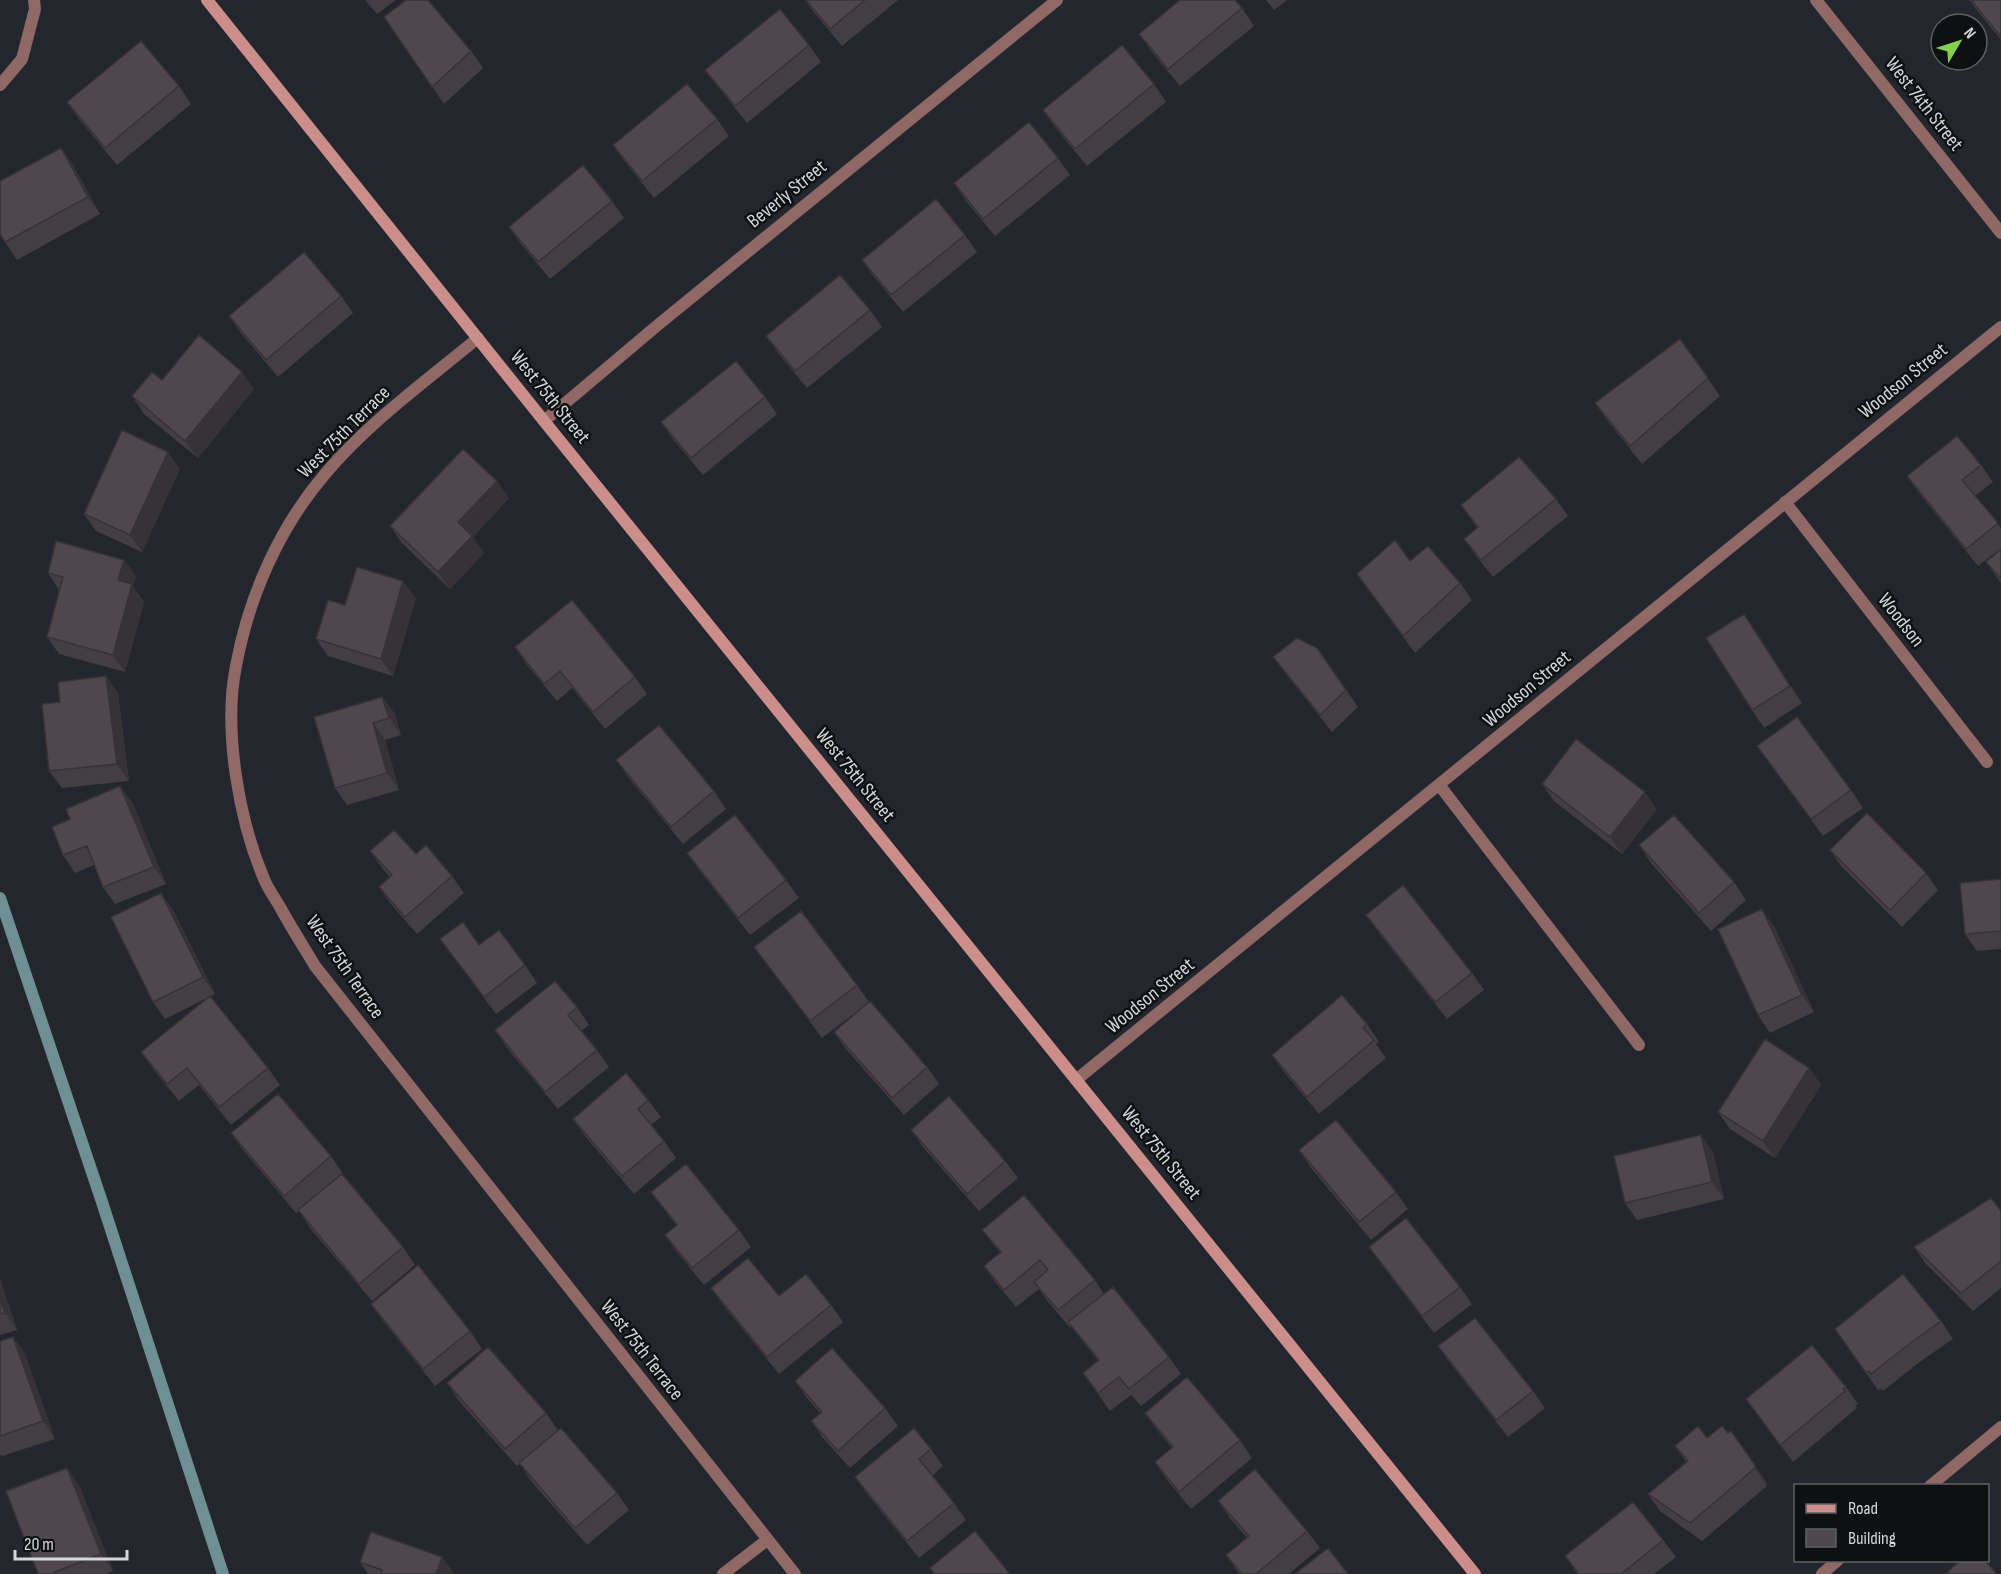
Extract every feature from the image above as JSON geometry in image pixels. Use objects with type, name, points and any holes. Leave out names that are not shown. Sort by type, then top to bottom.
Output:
[{"type":"main road","name":"West 75th Street","points":[[207,0],[544,422],[1475,1574]]},
{"type":"street","points":[[0,85],[22,58],[34,9],[34,0]]},
{"type":"street","name":"Beverly Street","points":[[544,422],[668,316],[1057,0]]},
{"type":"street","name":"West 74th Street","points":[[1816,0],[2001,233]]},
{"type":"street","name":"Woodson Street","points":[[1077,1080],[2001,327]]},
{"type":"street","name":"West 75th Terrace","points":[[478,338],[372,426],[325,474],[296,513],[272,555],[257,588],[235,666],[232,714],[236,785],[248,835],[265,881],[315,966],[795,1574]]},
{"type":"street","name":"Woodson","points":[[1785,502],[1987,762]]},
{"type":"street","points":[[1440,786],[1639,1045]]},
{"type":"street","points":[[1931,1484],[2001,1427]]},
{"type":"street","points":[[723,1574],[767,1540]]},
{"type":"street","points":[[1821,1574],[1836,1562]]},
{"type":"building","points":[[406,0],[428,0],[471,51],[432,87],[384,17]]},
{"type":"building","points":[[806,0],[865,0],[830,29]]},
{"type":"building","points":[[1180,0],[1235,0],[1242,8],[1168,69],[1139,34]]},
{"type":"building","points":[[1971,0],[2001,0],[2001,37],[1989,22],[1989,12],[1981,12]]},
{"type":"building","points":[[780,9],[809,45],[735,106],[705,70]]},
{"type":"building","points":[[141,41],[179,86],[105,148],[67,102]]},
{"type":"building","points":[[1122,45],[1154,84],[1075,149],[1043,110]]},
{"type":"building","points":[[687,84],[717,119],[642,181],[613,145]]},
{"type":"building","points":[[1029,122],[1058,158],[983,219],[954,183]]},
{"type":"building","points":[[61,148],[88,197],[5,242],[0,234],[0,181]]},
{"type":"building","points":[[583,165],[612,201],[538,262],[509,227]]},
{"type":"building","points":[[936,199],[965,235],[891,295],[862,260]]},
{"type":"building","points":[[304,252],[341,296],[266,360],[229,316]]},
{"type":"building","points":[[840,275],[870,310],[795,371],[766,336]]},
{"type":"building","points":[[199,335],[242,372],[185,441],[132,396],[152,372],[162,380]]},
{"type":"building","points":[[1680,339],[1708,378],[1630,446],[1595,403]]},
{"type":"building","points":[[736,361],[765,397],[691,458],[661,422]]},
{"type":"building","points":[[122,430],[168,452],[130,535],[84,514]]},
{"type":"building","points":[[1957,436],[1981,465],[1962,480],[1998,523],[1966,549],[1907,476]]},
{"type":"building","points":[[463,449],[497,481],[458,522],[472,536],[438,572],[390,526]]},
{"type":"building","points":[[1519,457],[1556,499],[1481,560],[1464,539],[1478,527],[1461,505]]},
{"type":"building","points":[[1395,540],[1410,561],[1428,546],[1460,583],[1403,636],[1357,574]]},
{"type":"building","points":[[56,541],[124,560],[118,580],[132,584],[113,655],[47,637],[63,577],[48,573]]},
{"type":"building","points":[[2001,549],[2001,579],[1986,562]]},
{"type":"building","points":[[357,567],[403,581],[381,659],[316,639],[328,600],[345,605]]},
{"type":"building","points":[[572,600],[635,677],[593,712],[560,671],[544,684],[515,647]]},
{"type":"building","points":[[1744,614],[1790,686],[1752,710],[1706,638]]},
{"type":"building","points":[[1297,638],[1317,648],[1346,690],[1320,715],[1273,657]]},
{"type":"building","points":[[106,676],[117,764],[49,771],[42,704],[60,702],[58,682]]},
{"type":"building","points":[[382,697],[389,718],[373,723],[387,773],[335,788],[314,717]]},
{"type":"building","points":[[1797,717],[1851,790],[1811,819],[1757,746]]},
{"type":"building","points":[[659,725],[714,791],[671,827],[616,760]]},
{"type":"building","points":[[1576,739],[1645,792],[1610,837],[1542,784]]},
{"type":"building","points":[[120,786],[154,867],[103,887],[87,846],[63,855],[52,827],[70,819],[66,809]]},
{"type":"building","points":[[1867,813],[1926,873],[1890,910],[1830,850]]},
{"type":"building","points":[[735,815],[786,880],[738,918],[687,853]]},
{"type":"building","points":[[1674,815],[1734,882],[1699,913],[1639,845]]},
{"type":"building","points":[[394,830],[416,854],[426,845],[452,876],[405,917],[379,887],[392,875],[370,851]]},
{"type":"building","points":[[2001,879],[2001,931],[1965,934],[1960,883]]},
{"type":"building","points":[[1403,885],[1472,973],[1435,1002],[1366,915]]},
{"type":"building","points":[[161,893],[203,977],[153,1002],[111,917]]},
{"type":"building","points":[[1762,909],[1802,995],[1758,1015],[1718,929]]},
{"type":"building","points":[[801,911],[857,985],[810,1021],[754,947]]},
{"type":"building","points":[[463,922],[479,945],[499,930],[525,965],[484,997],[440,939]]},
{"type":"building","points":[[555,981],[577,1007],[568,1015],[597,1050],[545,1092],[495,1030]]},
{"type":"building","points":[[1342,995],[1367,1024],[1363,1028],[1374,1040],[1307,1097],[1272,1055]]},
{"type":"building","points":[[210,996],[268,1068],[219,1107],[187,1068],[167,1084],[141,1052]]},
{"type":"building","points":[[870,1001],[927,1067],[892,1098],[834,1032]]},
{"type":"building","points":[[1765,1039],[1809,1068],[1763,1141],[1718,1112]]},
{"type":"building","points":[[626,1073],[648,1100],[638,1109],[664,1141],[622,1176],[573,1119]]},
{"type":"building","points":[[278,1094],[331,1156],[284,1196],[231,1133]]},
{"type":"building","points":[[949,1096],[1005,1161],[967,1194],[911,1130]]},
{"type":"building","points":[[1336,1120],[1396,1192],[1359,1222],[1299,1150]]},
{"type":"building","points":[[1701,1135],[1712,1182],[1625,1203],[1614,1156]]},
{"type":"building","points":[[686,1164],[739,1230],[692,1268],[665,1235],[677,1225],[651,1192]]},
{"type":"building","points":[[342,1174],[403,1247],[359,1284],[298,1210]]},
{"type":"building","points":[[1024,1195],[1095,1280],[1058,1310],[1034,1282],[1048,1270],[1040,1260],[1004,1290],[984,1266],[1001,1252],[982,1230]]},
{"type":"building","points":[[1991,1198],[2001,1211],[2001,1261],[1961,1293],[1914,1247]]},
{"type":"building","points":[[1406,1218],[1460,1287],[1422,1316],[1369,1247]]},
{"type":"building","points":[[748,1258],[779,1296],[806,1274],[831,1305],[767,1357],[711,1288]]},
{"type":"building","points":[[418,1265],[470,1331],[423,1369],[371,1304]]},
{"type":"building","points":[[1903,1274],[1941,1321],[1871,1374],[1869,1371],[1866,1373],[1835,1329]]},
{"type":"building","points":[[1113,1287],[1169,1357],[1129,1389],[1119,1377],[1098,1393],[1083,1373],[1099,1360],[1068,1322]]},
{"type":"building","points":[[0,1299],[5,1313],[0,1314]]},
{"type":"building","points":[[1475,1318],[1533,1391],[1496,1420],[1438,1346]]},
{"type":"building","points":[[13,1337],[43,1421],[0,1436],[0,1341]]},
{"type":"building","points":[[1812,1345],[1846,1387],[1843,1389],[1845,1391],[1780,1445],[1746,1399]]},
{"type":"building","points":[[488,1347],[546,1413],[505,1449],[447,1383]]},
{"type":"building","points":[[832,1348],[885,1408],[838,1451],[811,1421],[822,1412],[795,1381]]},
{"type":"building","points":[[1187,1377],[1240,1440],[1179,1492],[1155,1462],[1173,1447],[1145,1413]]},
{"type":"building","points":[[1698,1426],[1707,1438],[1722,1426],[1728,1433],[1731,1431],[1755,1468],[1690,1523],[1648,1494],[1688,1461],[1675,1446]]},
{"type":"building","points":[[561,1428],[617,1493],[575,1528],[519,1463]]},
{"type":"building","points":[[914,1428],[931,1449],[919,1459],[954,1503],[907,1541],[855,1477]]},
{"type":"building","points":[[67,1468],[101,1554],[50,1574],[38,1574],[6,1491]]},
{"type":"building","points":[[1255,1469],[1307,1531],[1256,1574],[1242,1574],[1226,1555],[1249,1536],[1218,1501]]},
{"type":"building","points":[[1633,1502],[1663,1540],[1621,1574],[1579,1574],[1565,1556]]},
{"type":"building","points":[[975,1531],[1010,1574],[934,1574],[930,1568]]},
{"type":"building","points":[[371,1532],[442,1557],[436,1574],[381,1574],[382,1570],[360,1562]]},
{"type":"building","points":[[1328,1548],[1348,1574],[1295,1574]]},
{"type":"building","points":[[1959,1562],[1986,1562],[1997,1574],[1945,1574]]},
{"type":"waterway","points":[[0,898],[223,1574]]}]
